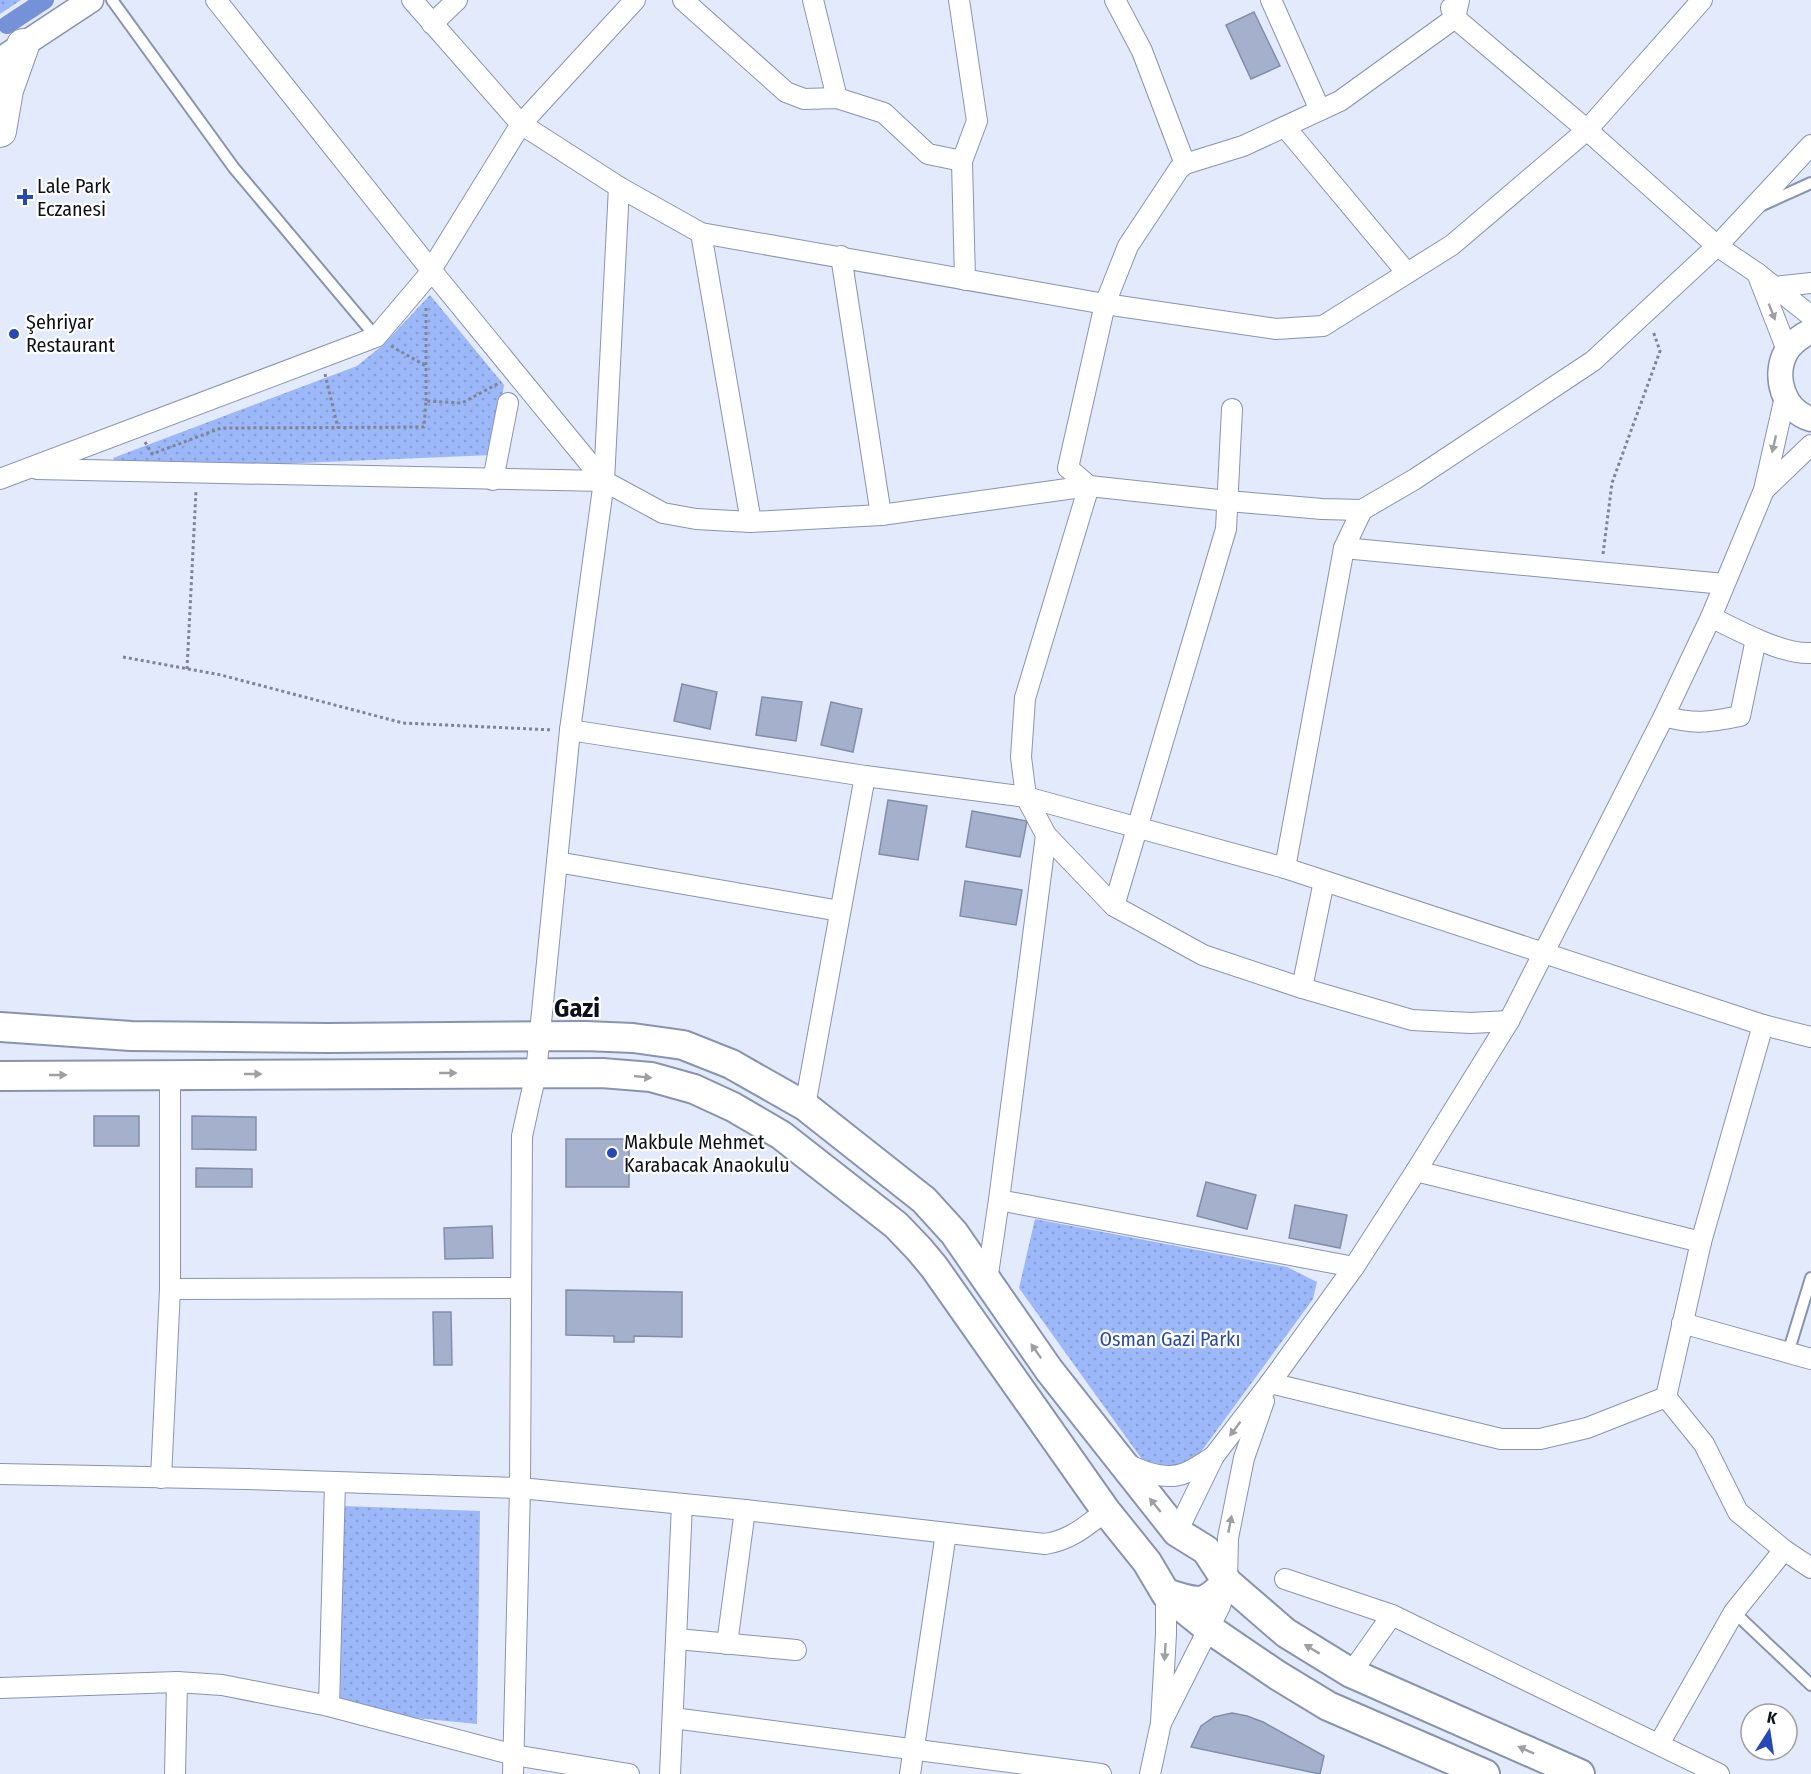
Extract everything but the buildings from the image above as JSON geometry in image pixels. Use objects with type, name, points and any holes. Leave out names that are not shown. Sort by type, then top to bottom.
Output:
[{"type":"main road","points":[[0,131],[12,52]]},
{"type":"main road","points":[[0,1027],[131,1036],[633,1038],[683,1046],[731,1064],[805,1106],[924,1200],[954,1233],[1049,1370],[1177,1532],[1206,1550],[1227,1582],[1286,1633],[1351,1673],[1580,1774]]},
{"type":"main road","points":[[0,1076],[602,1073],[651,1077],[694,1089],[733,1107],[781,1135],[896,1225],[920,1249],[1106,1511],[1147,1562],[1166,1594],[1208,1628],[1276,1675],[1328,1706],[1485,1774]]},
{"type":"main road","points":[[1147,1562],[1158,1543],[1177,1532]]},
{"type":"main road","points":[[1166,1594],[1197,1602],[1213,1596],[1227,1582]]},
{"type":"street","points":[[12,52],[91,0]]},
{"type":"street","points":[[216,0],[428,274],[604,481],[663,513],[696,519],[752,522],[882,515],[1089,486],[1228,501],[1362,510],[1415,479],[1593,361],[1718,246],[1811,145]]},
{"type":"street","points":[[412,0],[521,124],[619,187],[701,232],[1105,304],[1276,329],[1323,326],[1452,245],[1587,130],[1702,0]]},
{"type":"street","points":[[432,24],[457,0]]},
{"type":"street","points":[[0,479],[376,337],[428,274],[521,124],[635,0]]},
{"type":"street","points":[[683,0],[786,92],[804,99],[837,98],[884,113],[928,154],[962,161]]},
{"type":"street","points":[[813,0],[837,98]]},
{"type":"street","points":[[959,0],[977,121],[962,161],[964,280]]},
{"type":"street","points":[[1114,0],[1142,51],[1185,164]]},
{"type":"street","points":[[1271,0],[1320,110]]},
{"type":"street","points":[[1089,486],[1068,468],[1105,304],[1128,246],[1179,169],[1185,164],[1243,146],[1340,101],[1454,6],[1587,130],[1718,246],[1757,273],[1811,316]]},
{"type":"street","points":[[1285,127],[1407,273]]},
{"type":"street","points":[[514,1765],[520,1488],[522,1136],[536,1073],[570,730],[604,481],[619,187]]},
{"type":"street","points":[[701,232],[752,522]]},
{"type":"street","points":[[841,256],[882,515]]},
{"type":"street","points":[[1757,273],[1787,350]]},
{"type":"street","points":[[1775,287],[1811,283]]},
{"type":"street","points":[[1811,331],[1797,338],[1787,350],[1780,365],[1780,382],[1785,397],[1794,409],[1811,419]]},
{"type":"street","points":[[1177,1532],[1214,1456],[1354,1267],[1509,1021],[1664,716],[1711,617],[1764,490],[1785,397]]},
{"type":"street","points":[[494,480],[508,403]]},
{"type":"street","points":[[1114,906],[1226,530],[1232,409]]},
{"type":"street","points":[[1764,490],[1811,445]]},
{"type":"street","points":[[25,469],[604,481]]},
{"type":"street","points":[[1089,486],[1025,698],[1021,758],[1026,797],[1046,835],[1114,906],[1203,956],[1412,1020],[1471,1023],[1509,1021]]},
{"type":"street","points":[[1285,868],[1344,548],[1362,510]]},
{"type":"street","points":[[1344,548],[1724,584]]},
{"type":"street","points":[[1711,617],[1756,639],[1802,654],[1811,653]]},
{"type":"street","points":[[1664,716],[1676,720],[1706,723],[1740,716],[1756,639]]},
{"type":"street","points":[[570,730],[865,776],[1026,797],[1285,868],[1762,1025],[1811,1036]]},
{"type":"street","points":[[805,1106],[865,776]]},
{"type":"street","points":[[987,1281],[1046,835]]},
{"type":"street","points":[[557,862],[840,911]]},
{"type":"street","points":[[1302,988],[1324,881]]},
{"type":"street","points":[[1666,1397],[1701,1242],[1762,1025]]},
{"type":"street","points":[[161,1478],[170,1289],[170,1075]]},
{"type":"street","points":[[1416,1171],[1701,1242]]},
{"type":"street","points":[[999,1200],[1354,1267]]},
{"type":"street","points":[[170,1289],[521,1288]]},
{"type":"street","points":[[1682,1323],[1811,1359]]},
{"type":"street","points":[[1270,1383],[1501,1439],[1540,1439],[1587,1428],[1666,1397]]},
{"type":"street","points":[[1161,1723],[1220,1606],[1227,1582],[1228,1538],[1244,1458],[1270,1383]]},
{"type":"street","points":[[1666,1397],[1704,1444],[1738,1512],[1784,1550],[1811,1568]]},
{"type":"street","points":[[1119,1460],[1142,1472],[1164,1476],[1184,1474],[1214,1456]]},
{"type":"street","points":[[0,1474],[520,1488],[745,1510],[1045,1544],[1060,1542],[1071,1537],[1106,1511]]},
{"type":"street","points":[[329,1706],[335,1483]]},
{"type":"street","points":[[670,1774],[682,1504]]},
{"type":"street","points":[[727,1644],[745,1510]]},
{"type":"street","points":[[910,1774],[946,1533]]},
{"type":"street","points":[[1659,1744],[1734,1612],[1784,1550]]},
{"type":"street","points":[[1285,1579],[1392,1615],[1719,1774]]},
{"type":"street","points":[[1150,1774],[1161,1723],[1166,1594]]},
{"type":"street","points":[[1351,1673],[1392,1615]]},
{"type":"street","points":[[677,1639],[796,1650]]},
{"type":"street","points":[[175,1774],[177,1682]]},
{"type":"street","points":[[0,1688],[177,1682],[222,1685],[329,1706],[514,1765],[629,1774]]},
{"type":"street","points":[[673,1719],[1101,1774]]},
{"type":"lane","points":[[112,0],[234,168],[376,337]]},
{"type":"lane","points":[[1752,210],[1811,183]]},
{"type":"lane","points":[[1788,1353],[1811,1278]]},
{"type":"lane","points":[[1734,1612],[1811,1685]]},
{"type":"path","points":[[137,427],[152,454],[221,428],[424,428],[428,274]]},
{"type":"path","points":[[1600,573],[1612,483],[1660,351],[1646,312]]},
{"type":"path","points":[[376,337],[426,366]]},
{"type":"path","points":[[321,358],[338,428]]},
{"type":"path","points":[[426,400],[462,403],[516,375]]},
{"type":"path","points":[[187,669],[197,473]]},
{"type":"path","points":[[123,657],[221,675],[403,723],[570,730]]},
{"type":"green space","points":[[0,0],[21,0],[0,14]]},
{"type":"green space","points":[[430,295],[504,385],[492,455],[203,467],[122,473],[113,458],[357,366],[383,345]]},
{"type":"green space","name":"Osman Gazi Parkı","points":[[1035,1219],[1287,1267],[1317,1282],[1313,1299],[1195,1460],[1173,1470],[1154,1469],[1141,1458],[1019,1288]]},
{"type":"green space","points":[[343,1506],[480,1511],[477,1724],[377,1714],[340,1703]]},
{"type":"waterway","points":[[7,25],[45,0]]},
{"type":"place","name":"Lale Park Eczanesi","points":[[25,197]]},
{"type":"place","name":"Şehriyar Restaurant","points":[[14,334]]},
{"type":"place","name":"Makbule Mehmet Karabacak Anaokulu","points":[[612,1153]]},
{"type":"district","name":"Gazi","points":[[577,1008]]}]
